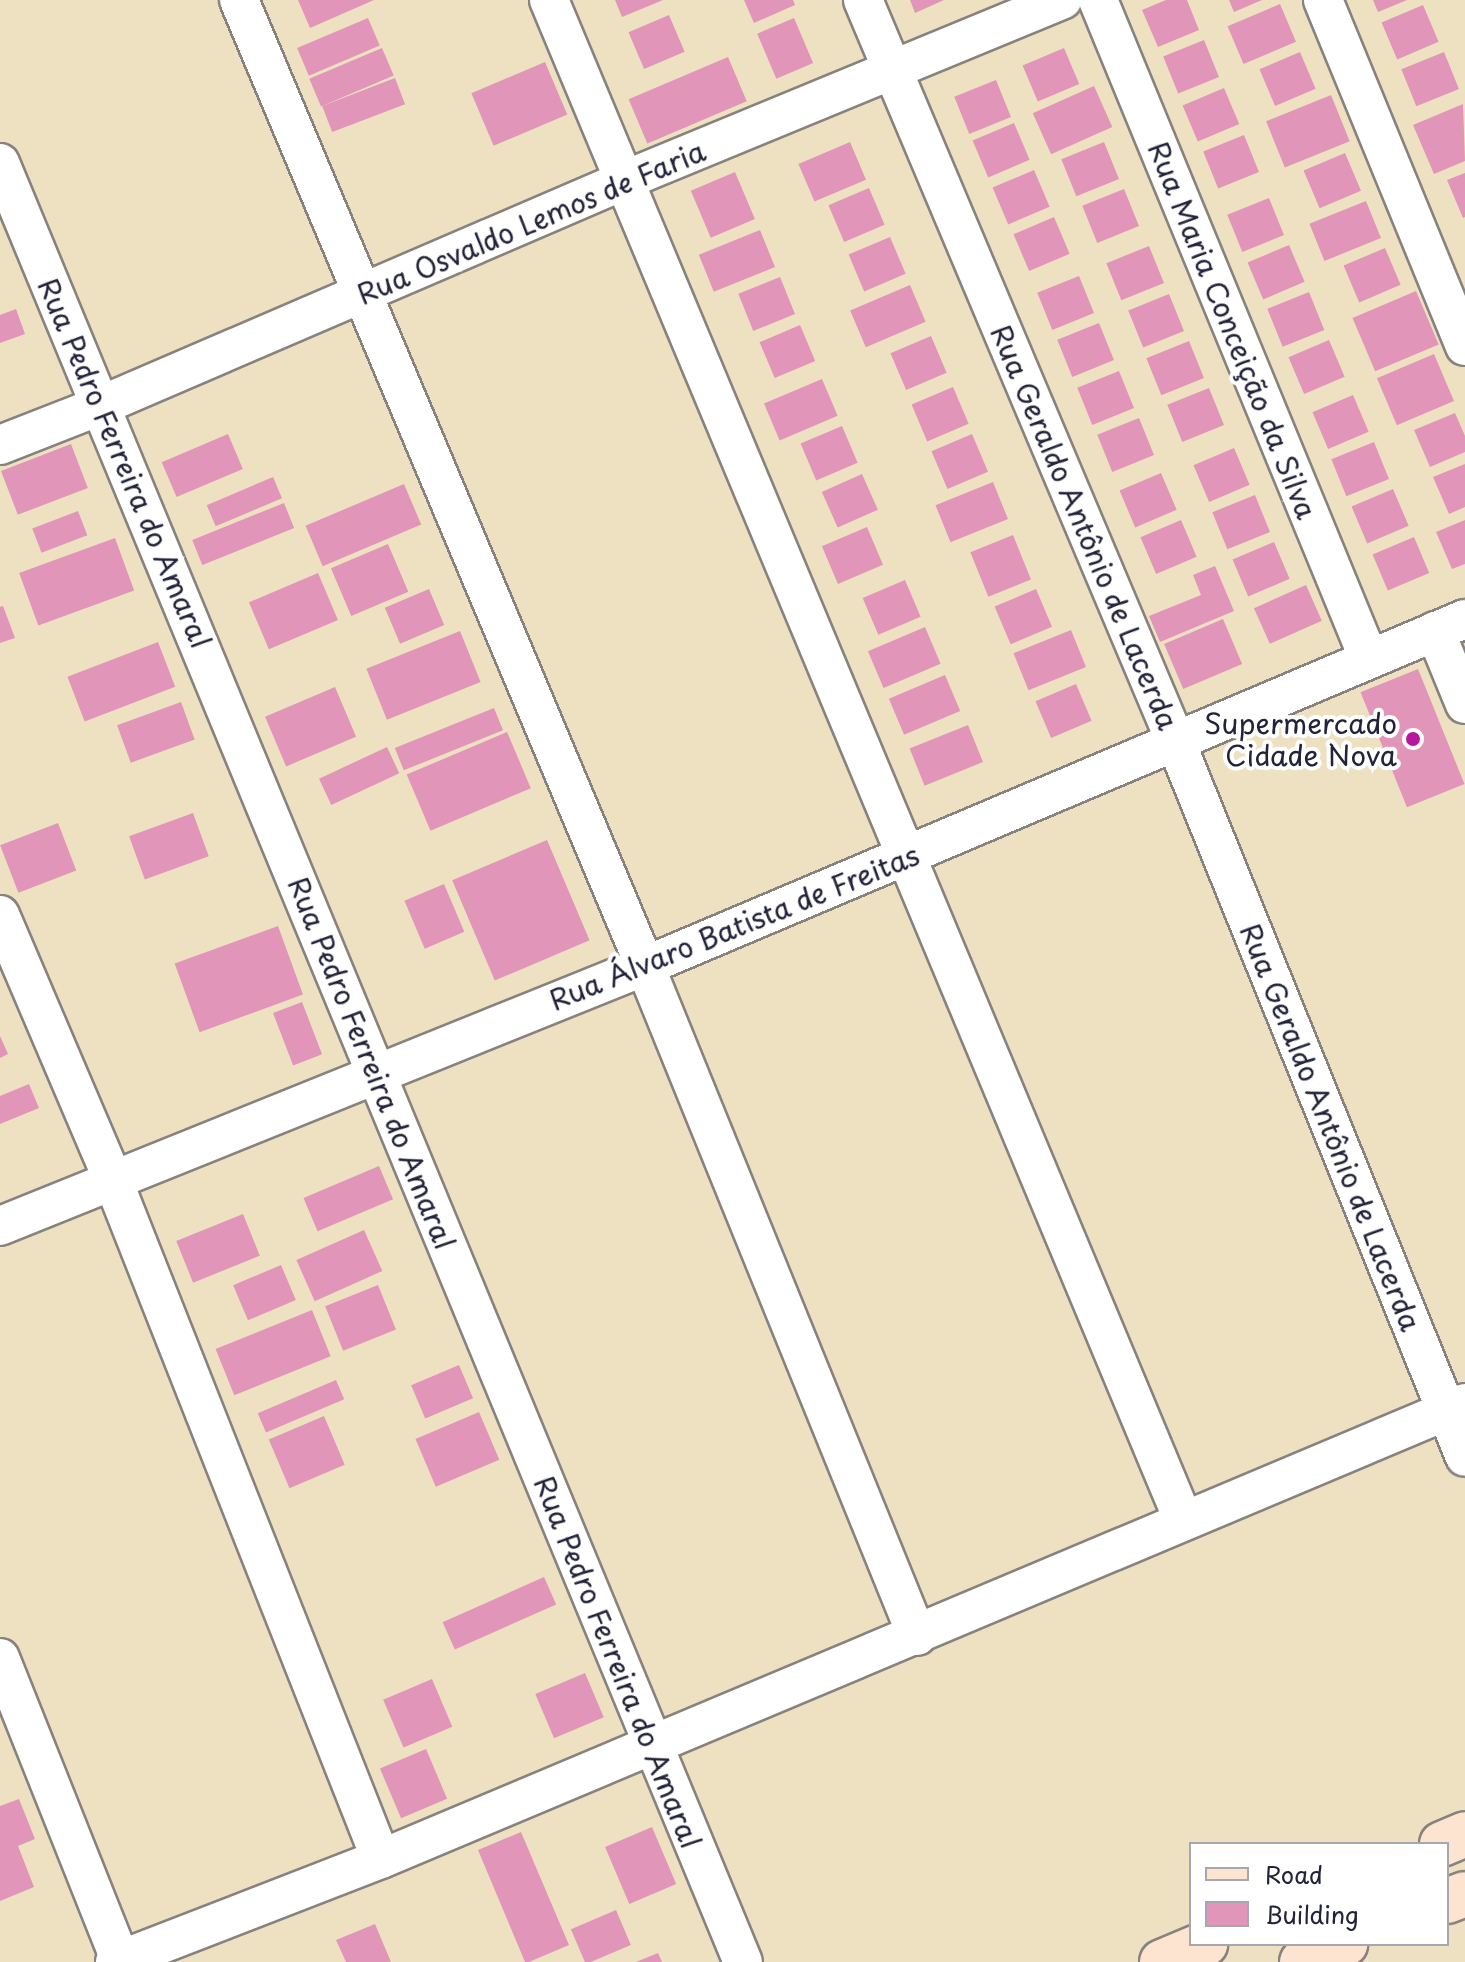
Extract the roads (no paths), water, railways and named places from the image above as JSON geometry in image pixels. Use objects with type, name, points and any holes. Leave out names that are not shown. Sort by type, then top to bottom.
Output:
[{"type":"street","points":[[239,0],[645,966],[917,1636]]},
{"type":"street","points":[[549,0],[1183,1519]]},
{"type":"street","name":"Rua Geraldo Antônio de Lacerda","points":[[863,0],[1455,1407],[1465,1457]]},
{"type":"street","name":"Rua Osvaldo Lemos de Faria","points":[[0,445],[102,405],[625,180],[1062,0]]},
{"type":"street","name":"Rua Maria Conceição da Silva","points":[[1098,0],[1369,659]]},
{"type":"street","points":[[1323,0],[1465,346]]},
{"type":"street","name":"Rua Pedro Ferreira do Amaral","points":[[0,163],[651,1746],[743,1962]]},
{"type":"street","points":[[1450,625],[1465,704]]},
{"type":"street","name":"Rua Álvaro Batista de Freitas","points":[[0,1226],[112,1178],[645,966],[1450,625]]},
{"type":"street","points":[[0,915],[112,1178],[381,1859]]},
{"type":"street","points":[[0,1658],[119,1961],[381,1859],[1455,1407]]},
{"type":"street","points":[[1447,1842],[1465,1834]]},
{"type":"street","points":[[1162,1962],[1200,1946]]},
{"type":"street","points":[[1302,1962],[1340,1946]]},
{"type":"place","name":"Supermercado Cidade Nova","points":[[1413,739]]}]
